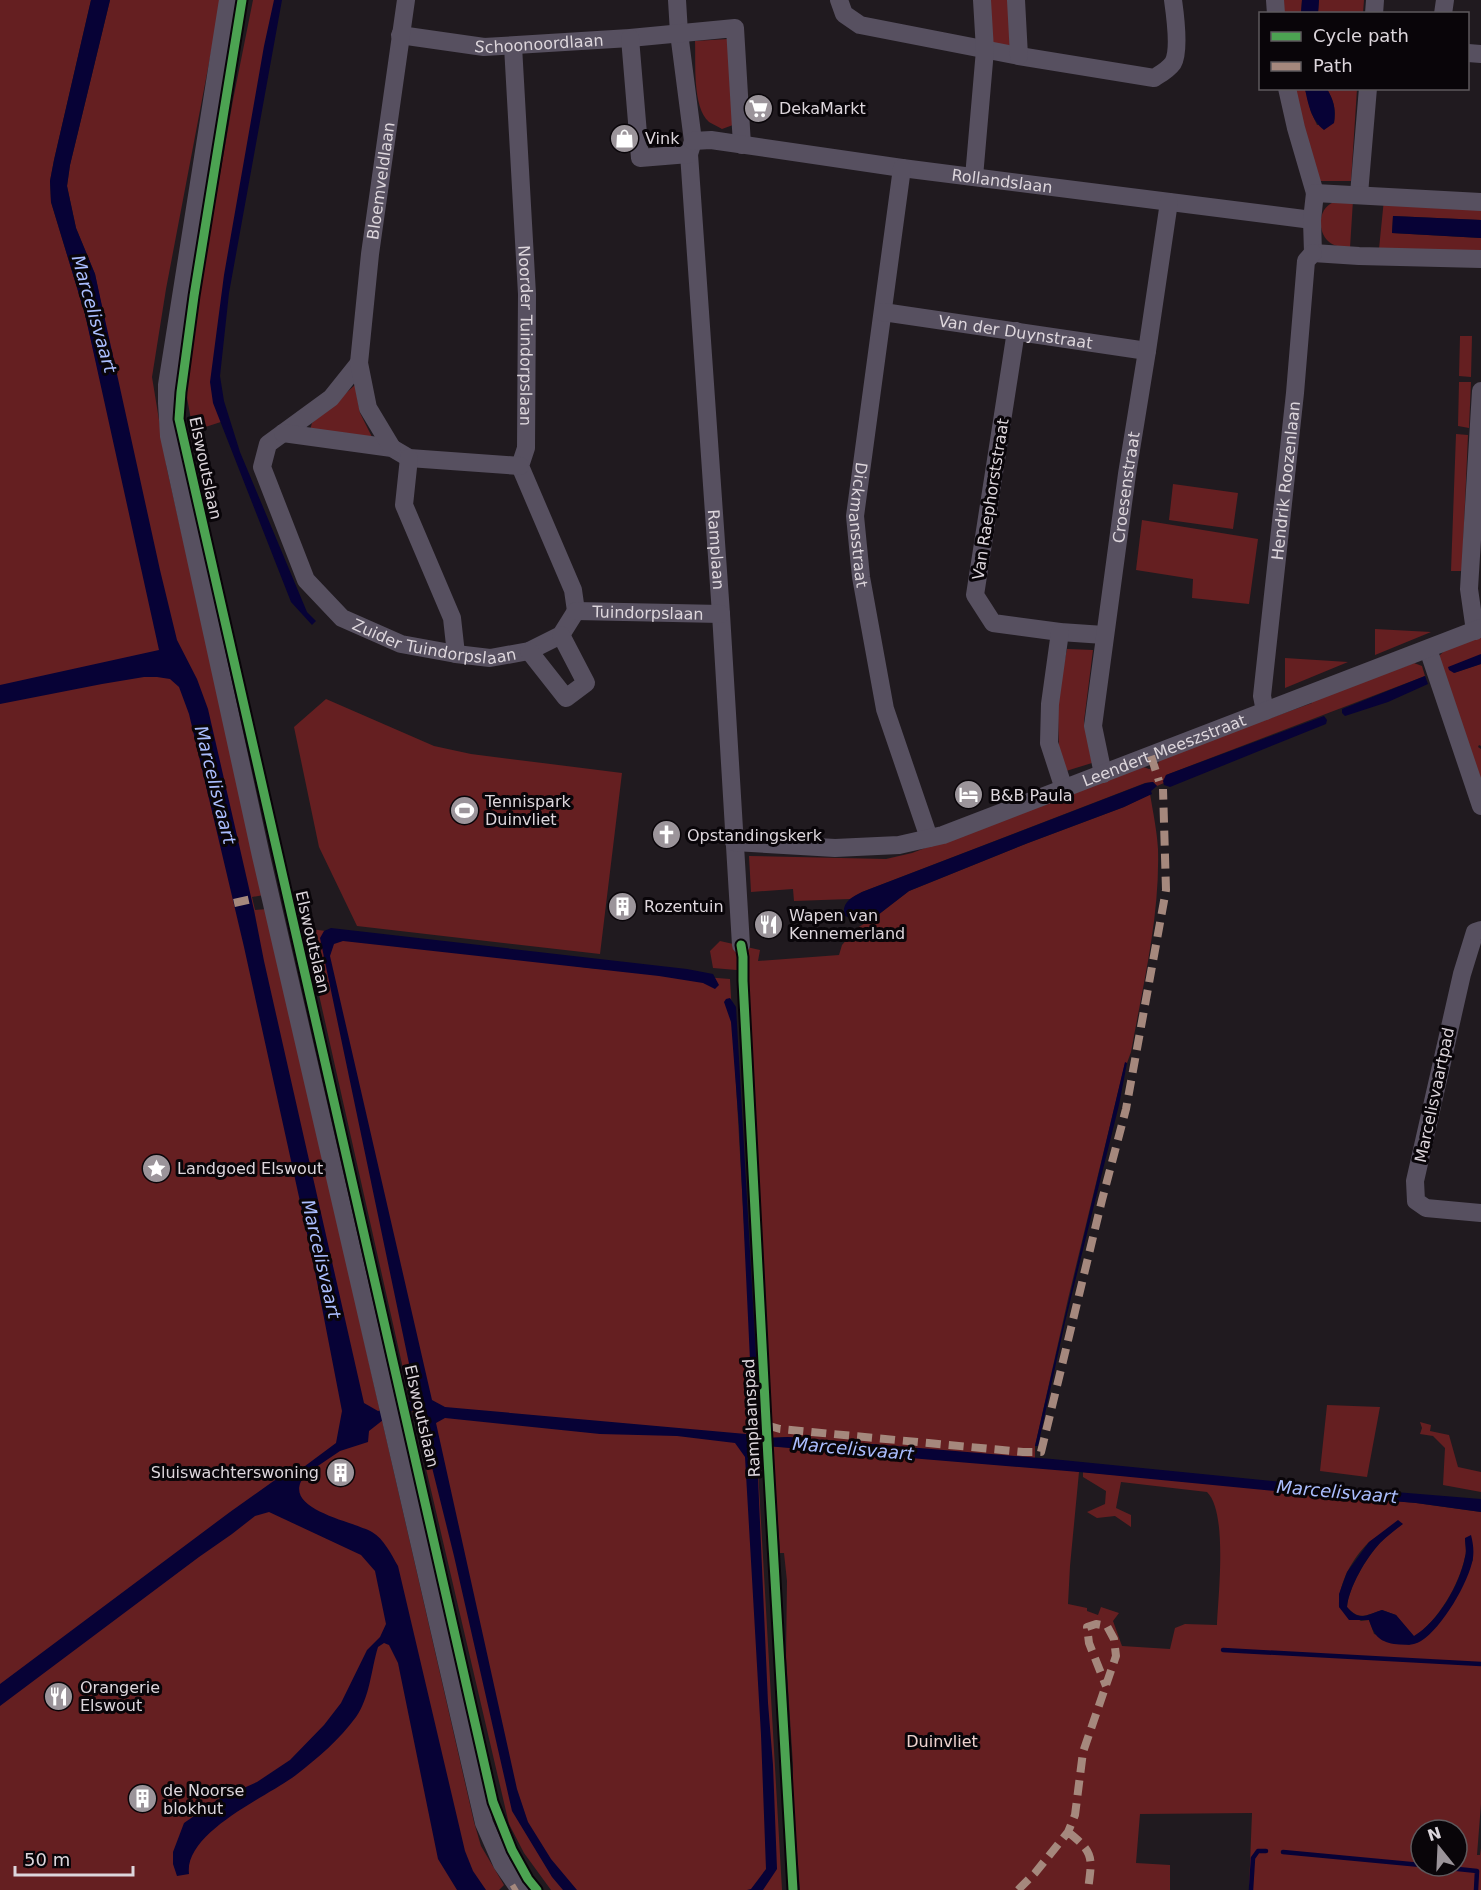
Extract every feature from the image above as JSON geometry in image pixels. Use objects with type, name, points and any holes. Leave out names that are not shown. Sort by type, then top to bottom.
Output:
[{"type":"street","name":"Elswoutslaan","points":[[228,0],[167,385],[169,436],[261,856],[484,1823],[492,1845],[518,1888]]},
{"type":"street","name":"Bloemveldlaan","points":[[392,448],[368,408],[359,363],[370,254],[406,0]]},
{"type":"street","name":"Ramplaan","points":[[677,0],[691,148],[741,945]]},
{"type":"street","points":[[839,0],[844,14],[860,25],[1019,57],[1154,78],[1166,71],[1174,60],[1176,31],[1173,0]]},
{"type":"street","points":[[974,177],[985,50],[982,0]]},
{"type":"street","points":[[1016,0],[1019,57]]},
{"type":"street","points":[[679,33],[735,28],[742,145]]},
{"type":"street","name":"Schoonoordlaan","points":[[400,35],[484,47],[679,33]]},
{"type":"street","points":[[630,38],[640,158],[691,148]]},
{"type":"street","name":"Noorder Tuindorpslaan","points":[[513,46],[528,294],[526,448],[520,466]]},
{"type":"street","points":[[1287,90],[1315,193],[1312,220],[1313,253],[1481,259]]},
{"type":"street","points":[[1359,194],[1368,90]]},
{"type":"street","name":"Rollandslaan","points":[[691,148],[711,140],[902,168],[1312,220]]},
{"type":"street","name":"Dickmansstraat","points":[[902,168],[855,516],[861,577],[885,709],[929,838]]},
{"type":"street","points":[[1315,193],[1481,202]]},
{"type":"street","name":"Croesenstraat","points":[[1103,774],[1093,726],[1127,474],[1169,202]]},
{"type":"street","name":"Hendrik Roozenlaan","points":[[1265,711],[1262,696],[1293,415],[1305,261],[1313,253]]},
{"type":"street","name":"Van der Duynstraat","points":[[884,312],[1147,351]]},
{"type":"street","name":"Van Raephorststraat","points":[[1016,331],[975,595],[993,623],[1104,635]]},
{"type":"street","points":[[283,433],[331,398],[359,363]]},
{"type":"street","points":[[1478,630],[1469,589],[1481,391]]},
{"type":"street","points":[[283,433],[392,448],[409,458],[520,466],[573,590],[576,611],[561,635],[586,683],[566,698],[529,651]]},
{"type":"street","name":"Zuider Tuindorpslaan","points":[[283,433],[268,444],[262,467],[306,580],[342,618],[400,644],[490,658],[529,651],[561,635]]},
{"type":"street","points":[[409,458],[404,504],[452,618],[456,654]]},
{"type":"street","name":"Tuindorpslaan","points":[[576,611],[722,614]]},
{"type":"street","name":"Leendert Meeszstraat","points":[[734,842],[835,848],[898,845],[943,835],[1478,630]]},
{"type":"street","points":[[1060,632],[1050,704],[1049,743],[1064,789]]},
{"type":"street","points":[[1428,649],[1481,806]]},
{"type":"street","name":"Marcelisvaartpad","points":[[1481,930],[1475,932],[1462,974],[1415,1181],[1416,1201],[1426,1208],[1481,1213]]},
{"type":"green space","name":"Landgoed Elswout","points":[[0,0],[91,0],[50,181],[51,202],[85,314],[109,418],[124,414],[95,274],[76,228],[67,186],[70,165],[110,0],[221,0],[166,289],[152,377],[167,469],[264,895],[252,897],[255,910],[267,909],[474,1822],[481,1846],[504,1885],[499,1890],[0,1890]]},
{"type":"green space","points":[[253,0],[281,0],[227,288],[218,382],[227,420],[193,431],[184,381],[233,100]]},
{"type":"green space","points":[[988,0],[1008,0],[1012,46],[992,43]]},
{"type":"green space","points":[[1282,0],[1302,0],[1301,12],[1283,12]]},
{"type":"green space","points":[[1319,0],[1364,0],[1363,12],[1318,12]]},
{"type":"green space","points":[[728,39],[733,125],[722,129],[709,122],[700,106],[696,84],[695,41]]},
{"type":"green space","points":[[1290,90],[1305,90],[1317,125],[1334,123],[1334,105],[1328,90],[1357,90],[1351,181],[1319,181]]},
{"type":"green space","points":[[1384,199],[1481,205],[1481,220],[1393,216],[1392,233],[1481,238],[1481,254],[1379,249]]},
{"type":"green space","points":[[1353,200],[1350,248],[1333,244],[1328,241],[1322,231],[1322,214],[1334,202]]},
{"type":"green space","points":[[1460,336],[1472,336],[1471,377],[1459,376]]},
{"type":"green space","points":[[1459,382],[1471,382],[1469,428],[1458,426]]},
{"type":"green space","points":[[355,385],[360,413],[373,439],[310,430],[312,423]]},
{"type":"green space","points":[[1456,434],[1468,435],[1462,571],[1451,571]]},
{"type":"green space","points":[[1173,484],[1238,493],[1233,529],[1169,520]]},
{"type":"green space","points":[[1142,520],[1258,539],[1249,604],[1192,598],[1193,579],[1136,570]]},
{"type":"green space","points":[[1375,629],[1431,632],[1375,655]]},
{"type":"green space","points":[[1481,636],[1481,655],[1454,673],[1481,664],[1481,746],[1478,747],[1481,749],[1481,795],[1439,656],[1445,650]]},
{"type":"green space","points":[[1067,649],[1093,650],[1084,721],[1092,763],[1066,771],[1059,749],[1058,714],[1060,683]]},
{"type":"green space","points":[[1285,658],[1348,662],[1285,688]]},
{"type":"green space","points":[[1414,663],[1422,666],[1425,676],[1166,775],[1164,783],[1157,786],[1153,782],[1145,783],[862,892],[850,899],[794,901],[793,889],[751,892],[749,856],[886,859],[912,853],[1141,766],[1149,769],[1157,767],[1160,758]]},
{"type":"green space","name":"Tennispark Duinvliet","points":[[326,699],[434,746],[471,754],[622,773],[600,954],[357,926],[319,847],[294,727]]},
{"type":"green space","name":"Duinvliet","points":[[1150,794],[1158,849],[1154,925],[1131,1052],[1125,1063],[1035,1446],[1035,1462],[1079,1472],[1068,1604],[1087,1608],[1087,1611],[1098,1615],[1101,1607],[1119,1613],[1113,1621],[1122,1646],[1170,1649],[1175,1628],[1185,1624],[1217,1625],[1220,1535],[1214,1502],[1207,1492],[1121,1482],[1116,1508],[1131,1515],[1131,1527],[1115,1516],[1097,1518],[1087,1512],[1105,1504],[1106,1491],[1083,1477],[1083,1472],[1416,1503],[1481,1512],[1481,1804],[1477,1855],[1480,1855],[1481,1848],[1481,1890],[1249,1890],[1252,1813],[1140,1814],[1136,1863],[1170,1865],[1170,1890],[800,1890],[786,1657],[787,1581],[784,1553],[780,1553],[771,1446],[876,1455],[879,1445],[788,1437],[769,1438],[746,983],[748,971],[713,968],[710,951],[720,941],[760,950],[758,961],[839,955],[842,945],[857,928],[909,891],[1124,807]],"holes":[[[1402,1524],[1388,1535],[1359,1573],[1347,1607],[1355,1614],[1363,1616],[1382,1610],[1396,1615],[1414,1637],[1431,1622],[1453,1590],[1466,1555],[1465,1538],[1473,1560],[1438,1624],[1409,1645],[1374,1634],[1369,1620],[1361,1621],[1339,1607],[1339,1598],[1347,1572],[1357,1557],[1372,1540]]]},
{"type":"green space","points":[[304,928],[589,968],[730,979],[782,1890],[551,1890],[524,1853],[509,1824],[413,1413]]},
{"type":"green space","points":[[1327,1405],[1380,1407],[1367,1477],[1320,1471]]},
{"type":"green space","points":[[1420,1422],[1431,1425],[1430,1431],[1449,1435],[1458,1467],[1481,1472],[1481,1492],[1443,1485],[1445,1448],[1433,1436],[1420,1434],[1422,1428]]},
{"type":"water","name":"Marcelisvaart","points":[[91,0],[110,0],[70,165],[67,186],[76,228],[95,274],[177,640],[197,679],[208,709],[364,1403],[378,1411],[410,1402],[416,1397],[320,938],[324,931],[331,928],[687,969],[713,974],[719,985],[715,989],[703,983],[659,976],[343,941],[334,944],[330,956],[432,1400],[445,1407],[746,1434],[753,1424],[739,1126],[731,1022],[724,1002],[730,998],[736,1007],[760,1426],[765,1432],[765,1438],[788,1437],[1052,1459],[1322,1486],[1481,1499],[1481,1512],[1416,1503],[766,1446],[757,1455],[777,1869],[763,1890],[747,1890],[751,1889],[766,1869],[761,1735],[745,1457],[735,1443],[677,1436],[600,1434],[445,1418],[436,1423],[517,1789],[528,1822],[551,1859],[577,1890],[563,1890],[552,1877],[512,1811],[454,1556],[418,1411],[414,1410],[383,1420],[369,1431],[368,1442],[340,1451],[306,1474],[299,1486],[301,1496],[309,1505],[376,1535],[387,1547],[398,1566],[465,1851],[473,1871],[486,1890],[457,1890],[438,1859],[398,1663],[389,1645],[384,1643],[378,1647],[361,1709],[343,1733],[296,1775],[213,1830],[200,1844],[191,1859],[189,1874],[177,1876],[173,1864],[173,1852],[184,1823],[217,1800],[257,1782],[290,1760],[324,1725],[341,1703],[367,1650],[380,1637],[386,1624],[375,1571],[361,1555],[269,1512],[255,1516],[0,1706],[0,1684],[230,1512],[289,1470],[301,1469],[336,1443],[342,1411],[312,1256],[244,947],[189,714],[179,687],[170,679],[144,677],[0,704],[0,685],[159,650],[85,314],[51,202],[50,181],[54,160]]},
{"type":"water","points":[[274,0],[282,0],[229,293],[220,376],[224,401],[240,452],[307,612],[316,621],[312,625],[291,602],[213,403],[210,382],[224,275]]},
{"type":"water","points":[[1302,0],[1319,0],[1318,12],[1301,12]]},
{"type":"water","points":[[1305,90],[1328,90],[1335,109],[1334,123],[1324,130],[1313,116]]},
{"type":"water","points":[[1393,216],[1481,220],[1481,238],[1392,233]]},
{"type":"water","points":[[1481,654],[1481,664],[1454,673],[1449,670],[1448,667]]},
{"type":"water","points":[[1425,676],[1428,684],[1388,702],[1345,716],[1342,713],[1342,709]]},
{"type":"water","points":[[1324,716],[1327,720],[1326,724],[1170,787],[1164,785],[1166,775]]},
{"type":"water","points":[[1153,782],[1157,786],[1151,791],[1152,794],[909,891],[865,924],[860,919],[851,919],[844,915],[846,903],[862,892]]},
{"type":"water","points":[[1125,1062],[1127,1063],[1119,1105],[1065,1322],[1038,1446],[1035,1446],[1068,1302]]},
{"type":"water","points":[[1398,1520],[1403,1524],[1380,1543],[1364,1565],[1351,1591],[1347,1607],[1359,1616],[1382,1610],[1396,1615],[1414,1636],[1431,1622],[1453,1590],[1466,1555],[1465,1538],[1471,1535],[1473,1546],[1473,1558],[1466,1579],[1446,1615],[1429,1635],[1418,1643],[1408,1645],[1394,1644],[1380,1639],[1369,1620],[1349,1620],[1339,1607],[1339,1594],[1347,1572],[1369,1542]]},
{"type":"waterway","points":[[1223,1650],[1481,1664]]},
{"type":"waterway","points":[[1251,1890],[1253,1858],[1258,1851],[1266,1851]]},
{"type":"waterway","points":[[1283,1852],[1409,1864]]},
{"type":"waterway","points":[[1469,1870],[1477,1871],[1476,1890]]},
{"type":"marked path","points":[[1151,756],[1159,781]]},
{"type":"marked path","points":[[766,1425],[780,1429],[1041,1452],[1126,1109],[1166,890],[1163,789]]},
{"type":"marked path","points":[[234,903],[252,899]]},
{"type":"marked path","points":[[1018,1890],[1068,1832],[1075,1815],[1083,1752],[1116,1656],[1114,1639],[1107,1626],[1096,1624],[1087,1627],[1089,1643],[1106,1686]]},
{"type":"marked path","points":[[1068,1832],[1083,1845],[1090,1857],[1088,1890]]},
{"type":"marked path","points":[[512,1890],[517,1887]]},
{"type":"cycle path","points":[[242,0],[194,296],[179,419],[493,1802],[512,1850],[528,1879],[537,1890]]},
{"type":"cycle path","name":"Ramplaanspad","points":[[741,945],[793,1890]]},
{"type":"place","name":"DekaMarkt","points":[[758,108]]},
{"type":"place","name":"Vink","points":[[624,138]]},
{"type":"place","name":"B&B Paula","points":[[969,795]]},
{"type":"place","name":"Tennispark Duinvliet","points":[[464,810]]},
{"type":"place","name":"Opstandingskerk","points":[[666,835]]},
{"type":"place","name":"Rozentuin","points":[[623,906]]},
{"type":"place","name":"Wapen van Kennemerland","points":[[768,924]]},
{"type":"place","name":"Landgoed Elswout","points":[[156,1168]]},
{"type":"place","name":"Sluiswachterswoning","points":[[340,1472]]},
{"type":"place","name":"Orangerie Elswout","points":[[59,1696]]},
{"type":"place","name":"de Noorse blokhut","points":[[142,1799]]}]
